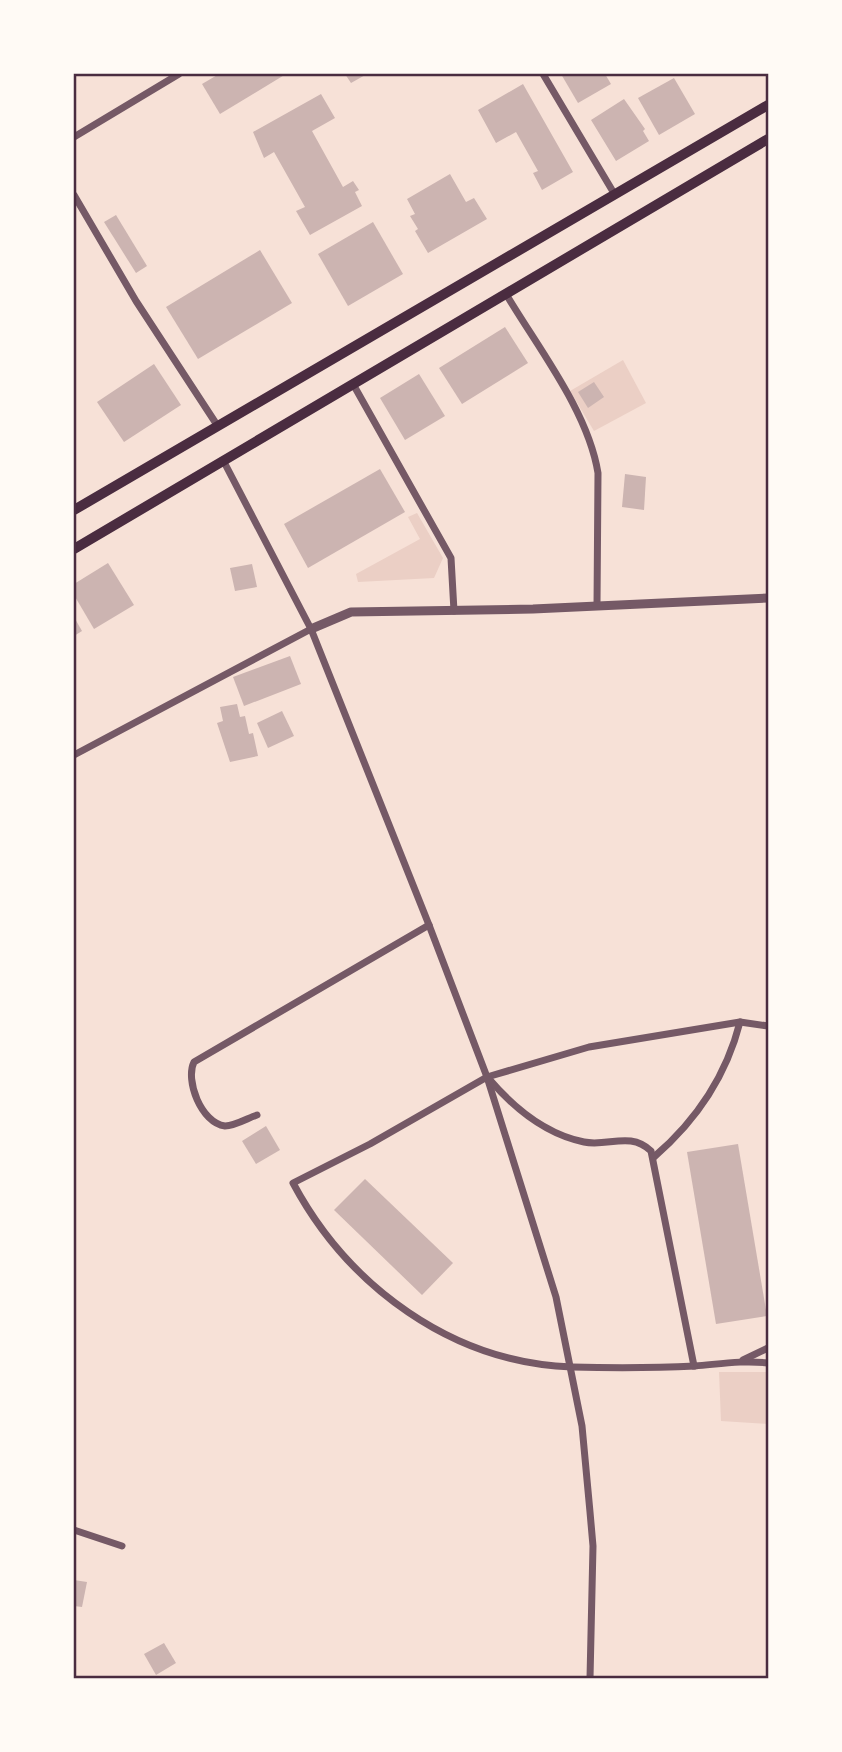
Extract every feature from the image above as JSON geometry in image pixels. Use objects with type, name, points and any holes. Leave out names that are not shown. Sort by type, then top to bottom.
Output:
[{"type":"main road","points":[[74,510],[768,105]]},
{"type":"main road","points":[[74,550],[768,139]]},
{"type":"street","points":[[74,137],[179,74]]},
{"type":"street","points":[[543,74],[615,195]]},
{"type":"street","points":[[74,195],[136,301],[216,425]]},
{"type":"street","points":[[506,294],[584,426],[595,452],[598,473],[597,606]]},
{"type":"street","points":[[353,384],[450,558],[454,611]]},
{"type":"street","points":[[223,460],[310,629],[429,925],[487,1077],[556,1297],[582,1426],[593,1546],[590,1678]]},
{"type":"street","points":[[74,755],[310,629],[351,612],[454,611],[768,598]]},
{"type":"street","points":[[257,1115],[222,1126],[205,1111],[189,1076],[194,1062],[429,925]]},
{"type":"street","points":[[654,1157],[687,1126],[713,1090],[733,1049],[740,1022]]},
{"type":"street","points":[[768,1026],[740,1022],[589,1047],[487,1077],[370,1144],[293,1183],[320,1227],[345,1258],[373,1286],[416,1318],[490,1352],[571,1367],[694,1366],[743,1360],[768,1363]]},
{"type":"street","points":[[487,1077],[521,1112],[552,1131],[587,1143],[635,1140],[646,1146],[654,1157],[694,1366]]},
{"type":"street","points":[[743,1360],[768,1348]]},
{"type":"street","points":[[74,1530],[122,1546]]},
{"type":"shaded area","points":[[623,360],[646,403],[594,431],[570,391]]},
{"type":"shaded area","points":[[417,513],[443,558],[434,578],[358,582],[356,574],[420,539],[408,517]]},
{"type":"shaded area","points":[[719,1372],[768,1372],[768,1424],[721,1421]]},
{"type":"building","points":[[219,74],[286,74],[220,114],[202,84]]},
{"type":"building","points":[[345,74],[367,74],[351,83]]},
{"type":"building","points":[[561,74],[605,74],[611,84],[578,103]]},
{"type":"building","points":[[674,78],[695,114],[659,135],[638,98]]},
{"type":"building","points":[[523,84],[573,172],[542,190],[533,173],[538,171],[516,132],[496,143],[478,110]]},
{"type":"building","points":[[321,94],[335,118],[312,131],[343,187],[353,181],[359,190],[355,192],[362,206],[310,235],[296,211],[305,207],[274,152],[264,158],[253,132]]},
{"type":"building","points":[[624,99],[645,129],[643,131],[649,141],[616,161],[591,120]]},
{"type":"building","points":[[450,174],[466,202],[474,198],[487,219],[428,253],[415,231],[418,229],[410,216],[415,214],[407,199]]},
{"type":"building","points":[[116,215],[147,266],[136,273],[104,222]]},
{"type":"building","points":[[373,222],[403,274],[348,306],[318,254]]},
{"type":"building","points":[[260,250],[292,303],[198,359],[166,307]]},
{"type":"building","points":[[505,327],[528,363],[462,404],[439,368]]},
{"type":"building","points":[[154,364],[181,405],[124,442],[97,402]]},
{"type":"building","points":[[419,374],[445,416],[405,440],[380,398]]},
{"type":"building","points":[[594,382],[604,397],[588,408],[578,392]]},
{"type":"building","points":[[380,469],[405,512],[308,568],[284,524]]},
{"type":"building","points":[[625,474],[646,477],[644,510],[622,507]]},
{"type":"building","points":[[108,563],[134,605],[94,629],[74,595],[74,584]]},
{"type":"building","points":[[252,564],[257,587],[235,591],[230,568]]},
{"type":"building","points":[[74,617],[82,631],[74,636]]},
{"type":"building","points":[[290,656],[301,684],[244,706],[233,677]]},
{"type":"building","points":[[237,704],[240,717],[245,716],[249,734],[253,733],[258,756],[230,762],[217,723],[223,721],[220,707]]},
{"type":"building","points":[[282,711],[294,736],[268,748],[257,723]]},
{"type":"building","points":[[266,1126],[280,1150],[256,1164],[242,1141]]},
{"type":"building","points":[[738,1144],[767,1316],[716,1324],[687,1152]]},
{"type":"building","points":[[365,1179],[453,1263],[422,1295],[334,1210]]},
{"type":"building","points":[[74,1580],[87,1582],[82,1607],[74,1606]]},
{"type":"building","points":[[164,1643],[176,1663],[156,1675],[144,1654]]}]
